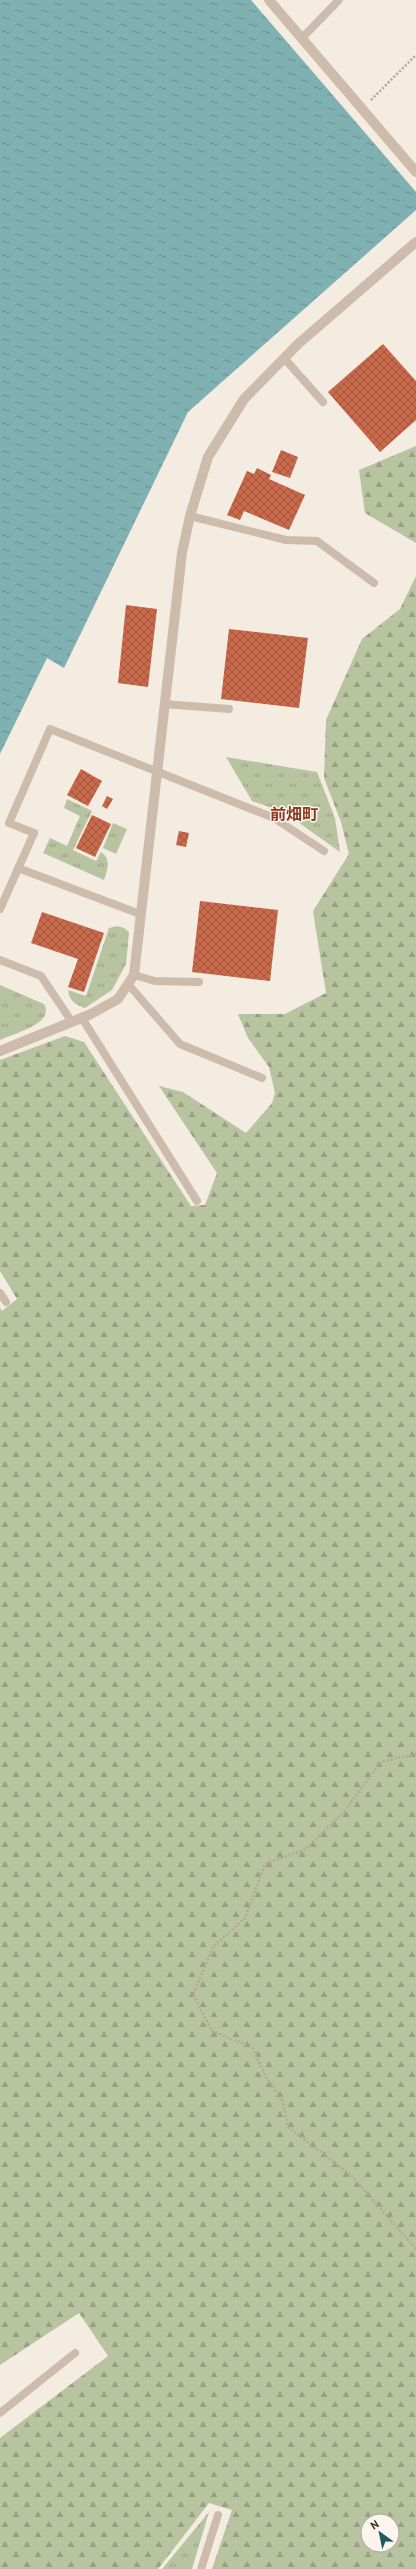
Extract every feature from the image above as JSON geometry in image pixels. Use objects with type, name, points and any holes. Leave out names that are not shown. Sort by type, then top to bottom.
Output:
[{"type":"street","points":[[269,0],[416,172]]},
{"type":"street","points":[[0,1051],[82,1018],[118,999],[131,980],[182,553],[190,516],[208,457],[244,399],[284,358],[416,242]]},
{"type":"lane","points":[[302,38],[339,0]]},
{"type":"lane","points":[[284,358],[323,402]]},
{"type":"lane","points":[[190,516],[286,540],[318,541],[374,583]]},
{"type":"lane","points":[[164,704],[229,708]]},
{"type":"lane","points":[[0,909],[34,833],[9,823],[50,729],[157,770],[274,818],[324,852]]},
{"type":"lane","points":[[18,868],[140,914]]},
{"type":"lane","points":[[0,960],[41,976],[72,1022]]},
{"type":"lane","points":[[131,980],[199,982]]},
{"type":"lane","points":[[131,980],[180,1044],[262,1078]]},
{"type":"lane","points":[[82,1018],[197,1201]]},
{"type":"lane","points":[[0,1293],[6,1302]]},
{"type":"lane","points":[[0,2413],[75,2353]]},
{"type":"lane","points":[[201,2569],[218,2515]]},
{"type":"path","points":[[362,109],[416,55]]},
{"type":"path","points":[[416,1754],[381,1762],[343,1813],[306,1849],[265,1864],[244,1918],[213,1947],[193,1995],[212,2031],[252,2048],[266,2077],[282,2099],[288,2127],[351,2175],[416,2249]]},
{"type":"green space","points":[[416,446],[416,543],[365,513],[359,470]]},
{"type":"green space","points":[[416,576],[416,2569],[212,2569],[232,2510],[209,2503],[158,2569],[0,2569],[0,2438],[108,2356],[79,2313],[0,2365],[0,1308],[2,1311],[17,1299],[0,1271],[0,1060],[65,1036],[84,1042],[191,1206],[205,1205],[217,1173],[159,1086],[183,1092],[246,1133],[272,1103],[275,1093],[269,1067],[248,1038],[238,1014],[285,1014],[326,993],[313,911],[349,854],[341,822],[324,778],[326,720],[362,639],[400,609]]},
{"type":"green space","points":[[226,757],[317,772],[335,818],[340,852],[284,812],[252,801]]},
{"type":"green space","points":[[67,799],[92,811],[73,850],[96,861],[101,852],[106,858],[108,864],[104,880],[43,853],[50,838],[67,846],[80,816],[64,808]]},
{"type":"green space","points":[[113,823],[127,829],[116,854],[103,848]]},
{"type":"green space","points":[[117,926],[124,928],[129,932],[126,964],[112,990],[85,1008],[78,1005],[71,999],[68,990],[86,996],[109,928]]},
{"type":"green space","points":[[0,985],[44,1004],[46,1011],[44,1017],[39,1022],[23,1031],[0,1040]]},
{"type":"green space","points":[[209,2512],[192,2569],[162,2569]]},
{"type":"water","points":[[0,0],[251,0],[416,192],[416,210],[188,412],[64,668],[47,658],[0,754]]},
{"type":"building","points":[[383,344],[416,381],[416,420],[380,452],[328,392]]},
{"type":"building","points":[[281,450],[298,457],[290,478],[272,472]]},
{"type":"building","points":[[257,468],[271,475],[269,479],[305,495],[289,530],[244,511],[240,520],[227,515],[247,471],[254,474]]},
{"type":"building","points":[[126,605],[157,609],[148,687],[118,683]]},
{"type":"building","points":[[229,629],[308,638],[299,708],[221,699]]},
{"type":"building","points":[[81,769],[102,781],[88,806],[67,795]]},
{"type":"building","points":[[107,796],[113,799],[107,809],[102,806]]},
{"type":"building","points":[[92,815],[111,824],[95,857],[76,848]]},
{"type":"building","points":[[179,831],[189,833],[186,847],[176,845]]},
{"type":"building","points":[[200,901],[278,910],[270,981],[192,972]]},
{"type":"building","points":[[42,912],[104,933],[84,992],[68,987],[78,959],[31,943]]},
{"type":"district","name":"前畑町","points":[[294,814]]}]
